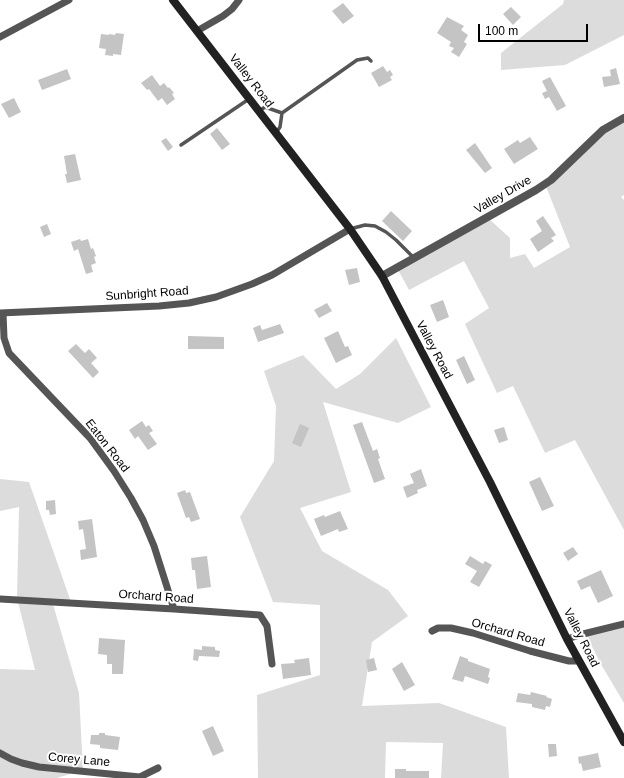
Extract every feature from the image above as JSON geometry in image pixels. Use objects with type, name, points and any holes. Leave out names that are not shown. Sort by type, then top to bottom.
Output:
[{"type":"main road","name":"Valley Road","points":[[173,0],[350,229],[382,276],[490,482],[567,639],[624,742]]},
{"type":"street","points":[[0,37],[69,0]]},
{"type":"street","points":[[197,31],[223,16],[232,9],[239,0]]},
{"type":"street","name":"Valley Drive","points":[[382,276],[536,190],[551,180],[603,130],[624,118]]},
{"type":"street","name":"Sunbright Road","points":[[1,313],[158,306],[216,297],[272,275],[350,229]]},
{"type":"street","name":"Eaton Road","points":[[1,313],[4,338],[10,353],[90,438],[131,498],[143,520],[154,546],[174,608]]},
{"type":"street","name":"Orchard Road","points":[[0,599],[174,608],[260,615],[267,626],[272,664]]},
{"type":"street","points":[[567,639],[624,624]]},
{"type":"street","name":"Orchard Road","points":[[432,631],[438,628],[451,628],[569,661],[579,661]]},
{"type":"street","name":"Corey Lane","points":[[0,753],[11,760],[38,767],[140,777],[158,768]]},
{"type":"lane","points":[[276,133],[280,127],[282,113],[357,60],[368,58],[371,61]]},
{"type":"lane","points":[[181,144],[250,99]]},
{"type":"lane","points":[[259,111],[265,107],[282,113]]},
{"type":"lane","points":[[350,229],[365,225],[375,226],[396,240],[414,258]]},
{"type":"shaded area","points":[[564,0],[624,0],[624,35],[565,65],[501,70],[501,53],[563,4]]},
{"type":"shaded area","points":[[624,117],[624,195],[621,197],[624,200],[624,530],[575,440],[545,453],[513,386],[497,393],[465,324],[489,308],[464,261],[409,290],[396,266],[488,218],[510,238],[510,258],[525,254],[534,268],[570,247],[545,184]]},
{"type":"shaded area","points":[[396,338],[431,407],[398,423],[323,402],[351,492],[300,508],[322,551],[388,590],[408,616],[372,642],[362,706],[439,703],[506,727],[509,778],[441,778],[443,743],[386,742],[385,778],[258,778],[257,695],[320,675],[320,605],[273,602],[240,517],[274,461],[276,406],[264,371],[303,355],[336,389],[360,374]]},
{"type":"shaded area","points":[[0,479],[29,482],[71,602],[52,601],[79,693],[83,770],[57,778],[0,778],[0,669],[35,670],[17,598],[19,507],[0,511]]},
{"type":"shaded area","points":[[624,625],[624,703],[602,666],[585,633]]},
{"type":"building","points":[[343,3],[354,16],[343,24],[332,11]]},
{"type":"building","points":[[511,7],[521,17],[513,25],[503,14]]},
{"type":"building","points":[[447,17],[464,26],[461,30],[468,35],[464,42],[467,44],[459,57],[451,52],[454,48],[449,46],[451,42],[437,33]]},
{"type":"building","points":[[116,33],[124,34],[121,55],[105,55],[106,49],[99,48],[101,34],[115,35]]},
{"type":"building","points":[[383,66],[387,72],[390,70],[393,75],[390,77],[392,80],[379,87],[371,73]]},
{"type":"building","points":[[616,68],[620,84],[604,87],[602,77],[611,76],[610,70]]},
{"type":"building","points":[[67,69],[71,79],[42,90],[38,80]]},
{"type":"building","points":[[152,75],[160,86],[164,83],[174,93],[172,94],[175,99],[167,105],[162,98],[158,101],[149,89],[147,90],[141,83]]},
{"type":"building","points":[[550,77],[566,106],[557,111],[549,97],[545,99],[542,93],[547,91],[542,81]]},
{"type":"building","points":[[14,98],[21,112],[9,118],[1,104]]},
{"type":"building","points":[[217,128],[230,144],[222,150],[210,134]]},
{"type":"building","points":[[530,137],[538,149],[514,164],[504,149],[518,140],[520,143]]},
{"type":"building","points":[[166,138],[173,147],[168,151],[161,141]]},
{"type":"building","points":[[475,143],[492,168],[485,173],[466,150]]},
{"type":"building","points":[[75,154],[81,180],[67,183],[64,156]]},
{"type":"building","points":[[391,211],[412,231],[403,241],[382,221]]},
{"type":"building","points":[[543,216],[556,235],[551,238],[554,241],[538,252],[530,239],[542,231],[536,221]]},
{"type":"building","points":[[47,224],[51,234],[44,237],[40,227]]},
{"type":"building","points":[[80,239],[81,241],[88,239],[91,249],[93,248],[96,256],[94,257],[96,263],[91,265],[93,272],[86,274],[78,249],[74,251],[71,242]]},
{"type":"building","points":[[357,268],[360,282],[349,285],[345,270]]},
{"type":"building","points":[[443,300],[449,317],[437,322],[430,305]]},
{"type":"building","points":[[327,303],[332,311],[319,318],[314,310]]},
{"type":"building","points":[[280,324],[284,333],[258,342],[253,328],[260,325],[262,330]]},
{"type":"building","points":[[338,331],[345,347],[348,346],[352,355],[336,363],[324,338]]},
{"type":"building","points":[[188,336],[224,337],[224,349],[188,349]]},
{"type":"building","points":[[76,344],[85,353],[89,349],[97,358],[91,363],[99,372],[93,378],[68,351]]},
{"type":"building","points":[[464,356],[475,380],[467,384],[456,360]]},
{"type":"building","points":[[142,421],[146,427],[149,425],[153,431],[149,433],[157,444],[148,450],[138,436],[135,439],[129,430]]},
{"type":"building","points":[[362,422],[373,451],[377,449],[380,458],[378,459],[385,479],[374,483],[353,425]]},
{"type":"building","points":[[300,424],[309,428],[301,447],[292,443]]},
{"type":"building","points":[[504,427],[508,440],[499,443],[494,430]]},
{"type":"building","points":[[421,469],[427,486],[417,490],[418,493],[407,498],[403,487],[414,483],[410,474]]},
{"type":"building","points":[[540,477],[554,506],[542,511],[529,482]]},
{"type":"building","points":[[185,490],[186,493],[190,492],[200,519],[191,522],[189,517],[186,518],[177,493]]},
{"type":"building","points":[[55,500],[56,514],[50,515],[49,510],[46,510],[46,501]]},
{"type":"building","points":[[340,511],[348,529],[339,532],[338,529],[321,536],[314,519],[324,515],[325,517]]},
{"type":"building","points":[[92,519],[97,557],[81,560],[80,550],[86,549],[83,529],[79,530],[78,521]]},
{"type":"building","points":[[573,547],[578,554],[568,561],[563,553]]},
{"type":"building","points":[[207,556],[211,587],[197,589],[195,570],[192,570],[191,558]]},
{"type":"building","points":[[470,556],[483,564],[485,561],[492,565],[479,587],[470,582],[477,571],[465,564]]},
{"type":"building","points":[[601,570],[613,596],[598,603],[590,586],[581,590],[577,581]]},
{"type":"building","points":[[99,638],[125,640],[123,674],[112,674],[112,664],[107,664],[107,655],[98,654]]},
{"type":"building","points":[[202,646],[215,647],[215,650],[220,651],[219,657],[199,656],[198,661],[193,660],[194,649],[202,650]]},
{"type":"building","points":[[460,656],[468,659],[468,661],[490,669],[488,684],[465,676],[463,682],[452,679]]},
{"type":"building","points":[[309,658],[311,675],[283,679],[281,664],[295,663],[294,660]]},
{"type":"building","points":[[374,658],[377,670],[368,672],[366,660]]},
{"type":"building","points":[[402,662],[415,685],[404,691],[392,669]]},
{"type":"building","points":[[531,692],[547,696],[546,697],[552,699],[550,707],[546,706],[545,710],[532,707],[532,704],[516,702],[518,693],[530,695]]},
{"type":"building","points":[[213,726],[224,751],[213,756],[202,731]]},
{"type":"building","points":[[99,733],[120,737],[118,750],[100,748],[100,745],[90,744],[91,735],[99,735]]},
{"type":"building","points":[[548,744],[556,744],[557,756],[549,757]]},
{"type":"building","points":[[598,753],[601,767],[583,771],[581,763],[579,764],[578,757]]},
{"type":"building","points":[[395,769],[406,769],[406,771],[429,771],[429,778],[395,778]]}]
